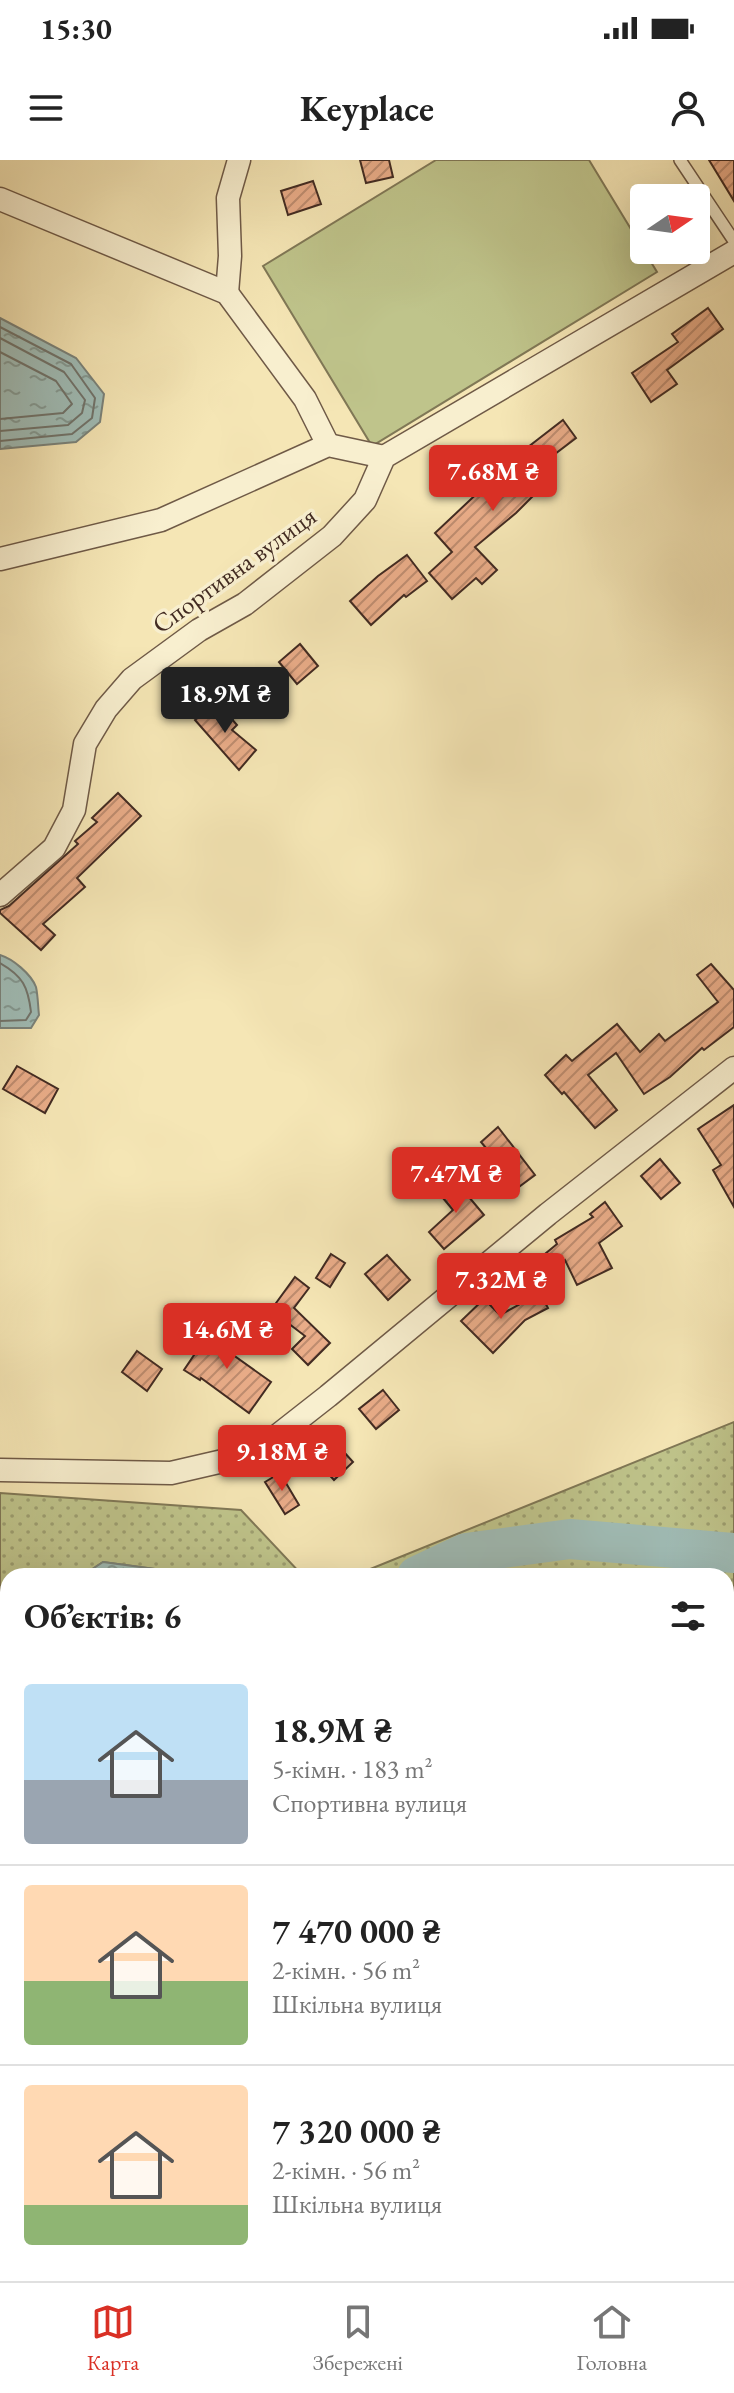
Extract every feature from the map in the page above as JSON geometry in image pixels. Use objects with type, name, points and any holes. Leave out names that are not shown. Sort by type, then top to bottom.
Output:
[{"type":"street","points":[[227,293],[230,256],[228,198],[239,160]]},
{"type":"street","points":[[0,199],[227,293],[305,399],[328,445]]},
{"type":"street","points":[[0,559],[161,520],[328,445],[384,457],[734,252]]},
{"type":"street","name":"Спортивна вулиця","points":[[0,895],[54,848],[74,810],[85,744],[106,709],[123,689],[199,630],[245,604],[332,536],[365,500],[384,457]]},
{"type":"street","points":[[0,1470],[171,1473],[223,1461],[277,1436],[548,1214],[734,1068]]},
{"type":"lane","points":[[680,160],[734,241]]},
{"type":"green space","points":[[436,160],[589,160],[630,228],[630,264],[652,264],[657,272],[372,446],[263,266]]},
{"type":"green space","points":[[734,1422],[734,1568],[373,1568]]},
{"type":"green space","points":[[0,1493],[241,1510],[295,1568],[148,1568],[103,1562],[94,1568],[0,1568]]},
{"type":"water","points":[[0,318],[76,358],[104,394],[100,422],[76,442],[0,449]]},
{"type":"water","points":[[0,955],[21,968],[36,987],[39,1015],[31,1028],[0,1028]]},
{"type":"water","points":[[103,1562],[148,1568],[94,1568]]},
{"type":"building","points":[[360,160],[389,160],[393,177],[366,183]]},
{"type":"building","points":[[709,160],[734,160],[734,201]]},
{"type":"building","points":[[313,181],[321,204],[288,215],[281,191]]},
{"type":"building","points":[[708,308],[723,329],[667,370],[677,384],[651,402],[632,373],[678,342],[672,334]]},
{"type":"building","points":[[563,420],[576,438],[534,470],[546,483],[475,547],[497,570],[482,584],[476,578],[452,599],[429,573],[452,552],[435,533],[519,454]]},
{"type":"building","points":[[407,555],[427,581],[406,597],[404,595],[371,625],[350,601]]},
{"type":"building","points":[[300,644],[318,666],[297,684],[279,662]]},
{"type":"building","points":[[216,701],[237,725],[232,730],[256,750],[239,770],[195,720]]},
{"type":"building","points":[[118,793],[141,816],[77,878],[85,887],[43,924],[55,935],[41,950],[0,910],[9,906],[78,844],[75,841],[97,822],[92,818]]},
{"type":"building","points":[[711,964],[734,990],[734,1027],[644,1094],[616,1053],[588,1075],[617,1110],[595,1128],[545,1075],[566,1055],[572,1061],[617,1024],[640,1052],[659,1034],[665,1041],[718,1002],[697,975]]},
{"type":"building","points":[[17,1066],[58,1089],[45,1113],[3,1089]]},
{"type":"building","points":[[734,1105],[734,1207],[713,1170],[721,1165],[698,1129]]},
{"type":"building","points":[[498,1127],[535,1175],[512,1192],[492,1164],[496,1160],[481,1142]]},
{"type":"building","points":[[660,1159],[680,1183],[661,1199],[641,1176]]},
{"type":"building","points":[[453,1178],[484,1215],[444,1249],[429,1232],[453,1210],[438,1192]]},
{"type":"building","points":[[605,1202],[622,1226],[599,1243],[612,1268],[577,1285],[565,1260],[539,1282],[528,1268],[557,1244],[555,1240],[593,1217],[590,1214]]},
{"type":"building","points":[[331,1254],[345,1263],[330,1287],[316,1278]]},
{"type":"building","points":[[387,1255],[410,1280],[388,1300],[365,1274]]},
{"type":"building","points":[[295,1277],[309,1288],[294,1308],[330,1343],[308,1365],[292,1349],[305,1336],[271,1310]]},
{"type":"building","points":[[540,1293],[548,1308],[525,1320],[493,1353],[461,1321],[484,1299],[500,1315]]},
{"type":"building","points":[[215,1324],[230,1335],[222,1347],[271,1382],[249,1413],[201,1378],[184,1370]]},
{"type":"building","points":[[137,1351],[162,1369],[147,1391],[122,1372]]},
{"type":"building","points":[[383,1390],[399,1410],[376,1429],[359,1409]]},
{"type":"building","points":[[334,1441],[353,1462],[334,1480],[315,1459]]},
{"type":"building","points":[[280,1473],[299,1505],[285,1514],[265,1482]]},
{"type":"waterway","points":[[434,1568],[466,1553],[570,1539],[734,1553]]}]
